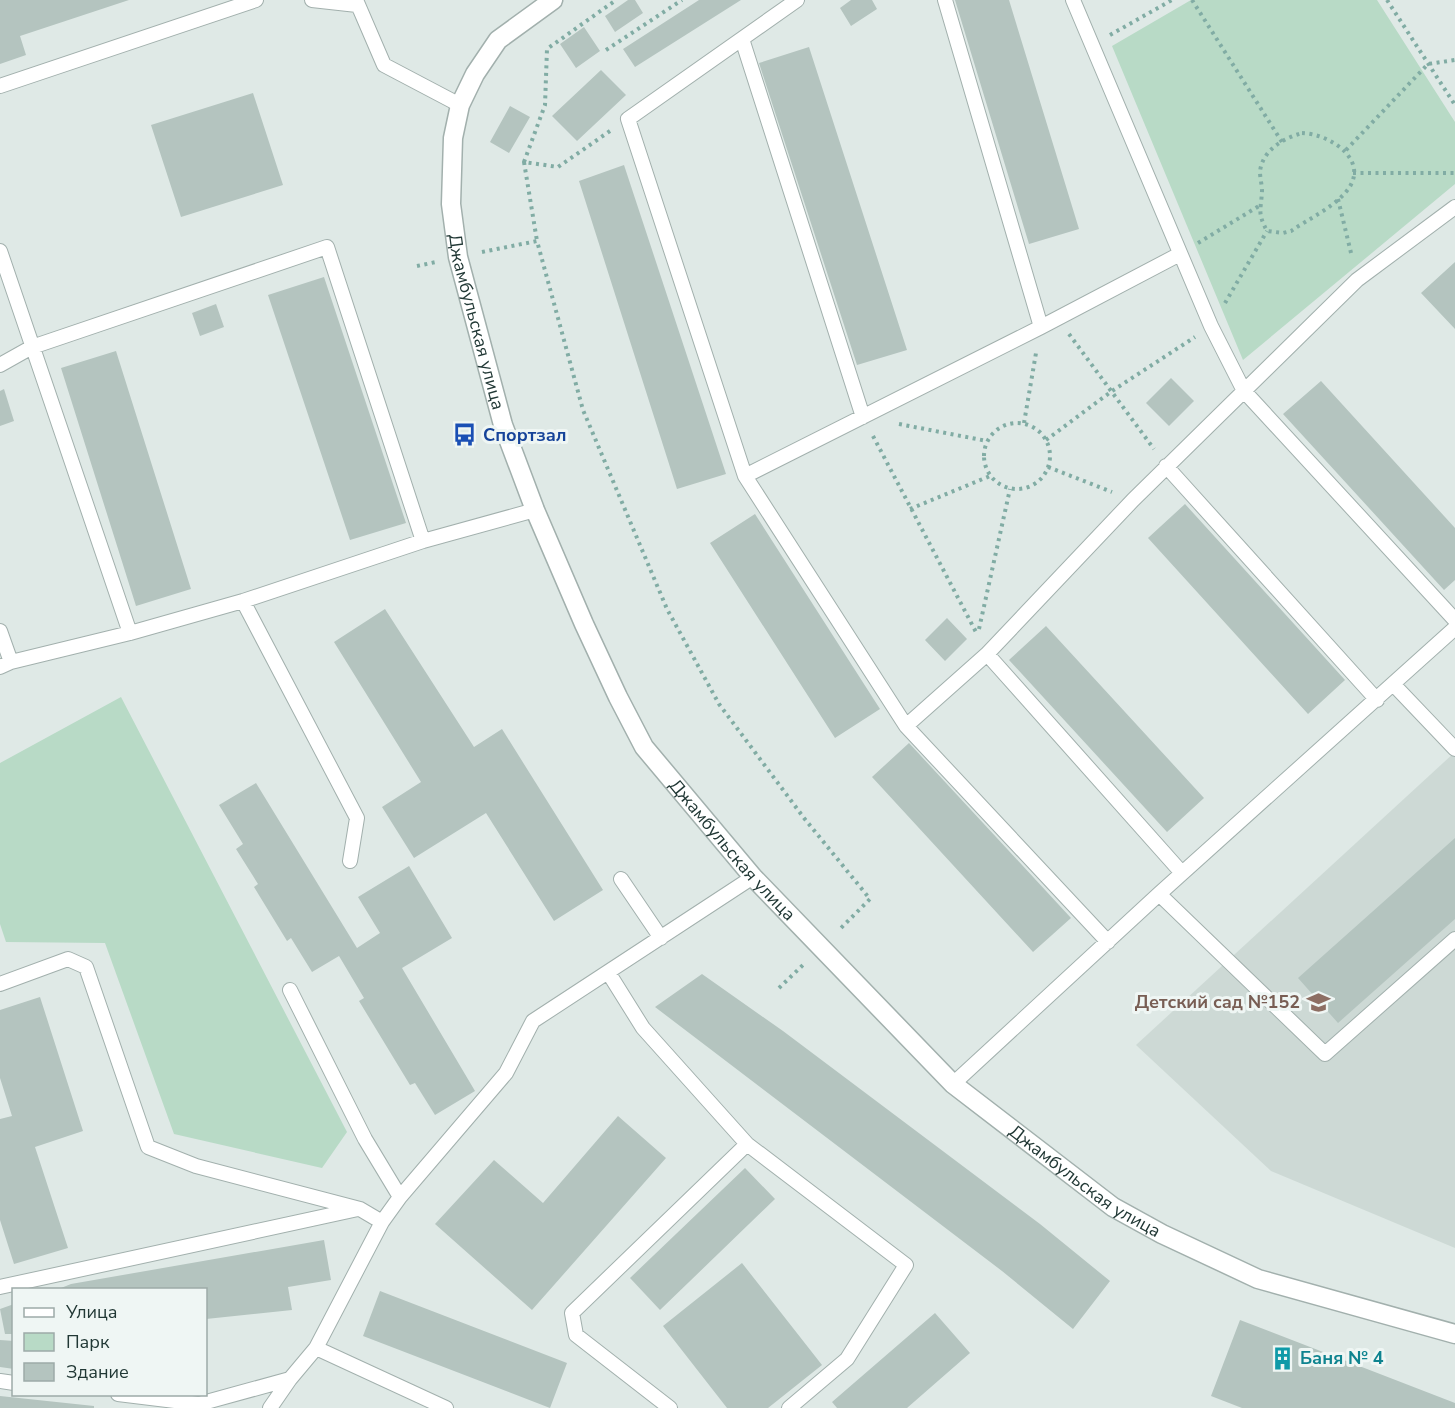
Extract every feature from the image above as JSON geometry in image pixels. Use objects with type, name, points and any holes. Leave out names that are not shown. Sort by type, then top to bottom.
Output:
[{"type":"street","name":"Джамбульская улица","points":[[553,0],[498,40],[476,74],[460,105],[453,138],[451,204],[458,257],[503,425],[535,510],[613,687],[644,747],[753,877],[953,1084],[1113,1207],[1162,1234],[1258,1279],[1455,1334]]},
{"type":"lane","points":[[0,86],[256,0]]},
{"type":"lane","points":[[312,0],[356,2],[384,65],[460,105]]},
{"type":"lane","points":[[797,0],[628,119],[745,476],[906,726],[1108,942]]},
{"type":"lane","points":[[945,0],[1041,327]]},
{"type":"lane","points":[[1073,0],[1211,326],[1244,391],[1455,620]]},
{"type":"lane","points":[[742,39],[863,417]]},
{"type":"lane","points":[[906,726],[987,654],[1166,466],[1357,280],[1455,207]]},
{"type":"lane","points":[[0,365],[32,347],[327,247],[423,541]]},
{"type":"lane","points":[[0,251],[130,633]]},
{"type":"lane","points":[[745,476],[1041,327],[1180,254]]},
{"type":"lane","points":[[1166,466],[1377,700]]},
{"type":"lane","points":[[0,631],[5,664],[130,633],[243,601],[423,541],[535,510]]},
{"type":"lane","points":[[243,601],[357,818],[350,861]]},
{"type":"lane","points":[[953,1084],[1182,873],[1452,636]]},
{"type":"lane","points":[[987,654],[1182,873]]},
{"type":"lane","points":[[1394,685],[1455,749]]},
{"type":"lane","points":[[270,1408],[316,1348],[382,1222],[400,1197],[506,1073],[533,1021],[753,877]]},
{"type":"lane","points":[[621,879],[661,938]]},
{"type":"lane","points":[[1159,894],[1325,1054],[1455,939]]},
{"type":"lane","points":[[0,984],[68,959],[86,967],[148,1147],[196,1166],[360,1209],[382,1222]]},
{"type":"lane","points":[[608,972],[644,1028],[747,1144],[906,1265],[847,1359],[789,1408]]},
{"type":"lane","points":[[290,990],[365,1139],[400,1197]]},
{"type":"lane","points":[[670,1408],[576,1335],[572,1313],[747,1144]]},
{"type":"lane","points":[[0,1287],[360,1209]]},
{"type":"lane","points":[[316,1348],[446,1408]]},
{"type":"lane","points":[[127,1396],[199,1404],[290,1379]]},
{"type":"path","points":[[616,0],[547,49],[545,105],[524,162],[537,241],[583,410],[667,609],[719,704],[804,818],[870,899],[779,988]]},
{"type":"path","points":[[606,50],[682,0]]},
{"type":"path","points":[[1092,46],[1172,0]]},
{"type":"path","points":[[1192,0],[1282,142]]},
{"type":"path","points":[[1387,0],[1455,105]]},
{"type":"path","points":[[1346,150],[1428,64],[1455,60]]},
{"type":"path","points":[[524,162],[558,167],[628,119]]},
{"type":"path","points":[[1313,133],[1337,143],[1346,150],[1352,161],[1353,173],[1346,192],[1291,231],[1283,234],[1267,231],[1261,219],[1259,206],[1262,191],[1260,170],[1273,146],[1291,136],[1313,133]]},
{"type":"path","points":[[1353,173],[1455,173]]},
{"type":"path","points":[[1338,199],[1357,280]]},
{"type":"path","points":[[1180,254],[1259,206]]},
{"type":"path","points":[[1046,440],[1112,391],[1211,326],[1267,231]]},
{"type":"path","points":[[417,266],[537,241]]},
{"type":"path","points":[[1057,318],[1166,466]]},
{"type":"path","points":[[1024,423],[1041,327]]},
{"type":"path","points":[[863,417],[987,441]]},
{"type":"path","points":[[863,417],[978,636],[1010,489]]},
{"type":"path","points":[[1024,423],[1040,432],[1046,440],[1049,449],[1048,467],[1037,483],[1020,489],[1002,487],[990,476],[983,459],[987,441],[993,432],[1002,426],[1024,423]]},
{"type":"path","points":[[1048,467],[1133,500]]},
{"type":"path","points":[[910,509],[990,476]]},
{"type":"shaded area","name":"Детский сад №152","points":[[1455,752],[1455,1248],[1271,1171],[1136,1045]]},
{"type":"green space","points":[[1191,0],[1377,0],[1455,122],[1455,184],[1243,360],[1112,46]]},
{"type":"green space","points":[[121,697],[347,1132],[322,1168],[174,1134],[105,943],[6,942],[0,924],[0,763]]},
{"type":"building","points":[[0,0],[129,0],[20,36],[26,55],[0,64]]},
{"type":"building","points":[[628,0],[635,0],[643,13],[615,32],[605,16]]},
{"type":"building","points":[[699,0],[741,0],[635,67],[623,49]]},
{"type":"building","points":[[851,0],[872,0],[877,9],[851,26],[840,8]]},
{"type":"building","points":[[955,0],[1009,0],[1079,229],[1029,244]]},
{"type":"building","points":[[584,27],[600,51],[576,68],[560,44]]},
{"type":"building","points":[[809,47],[907,350],[857,365],[759,63]]},
{"type":"building","points":[[601,70],[626,95],[577,141],[552,116]]},
{"type":"building","points":[[253,93],[283,185],[181,217],[151,125]]},
{"type":"building","points":[[510,106],[530,117],[509,153],[490,142]]},
{"type":"building","points":[[624,165],[726,474],[677,489],[579,181]]},
{"type":"building","points":[[1455,262],[1455,329],[1421,293]]},
{"type":"building","points":[[324,277],[406,523],[350,540],[268,295]]},
{"type":"building","points":[[216,304],[224,327],[200,336],[192,313]]},
{"type":"building","points":[[116,351],[191,589],[136,606],[61,368]]},
{"type":"building","points":[[1171,378],[1194,401],[1169,426],[1146,403]]},
{"type":"building","points":[[1321,381],[1455,528],[1455,580],[1444,590],[1283,414]]},
{"type":"building","points":[[4,389],[14,421],[0,426],[0,391]]},
{"type":"building","points":[[1185,504],[1345,680],[1308,714],[1148,538]]},
{"type":"building","points":[[755,514],[880,709],[835,738],[710,543]]},
{"type":"building","points":[[385,609],[474,747],[502,729],[603,890],[554,921],[486,813],[414,858],[382,807],[421,782],[334,642]]},
{"type":"building","points":[[947,618],[967,639],[945,661],[925,640]]},
{"type":"building","points":[[1046,626],[1204,798],[1167,832],[1009,660]]},
{"type":"building","points":[[909,743],[1071,918],[1033,952],[872,777]]},
{"type":"building","points":[[256,783],[357,948],[380,933],[358,897],[409,866],[452,938],[402,968],[475,1091],[435,1115],[415,1083],[410,1085],[359,1001],[364,998],[339,956],[312,972],[291,938],[287,941],[254,887],[258,884],[236,849],[243,844],[219,805]]},
{"type":"building","points":[[1455,838],[1455,919],[1338,1023],[1298,978]]},
{"type":"building","points":[[702,974],[783,1031],[1040,1224],[1110,1281],[1073,1329],[1002,1271],[655,1007]]},
{"type":"building","points":[[40,997],[83,1131],[35,1147],[68,1248],[14,1264],[0,1220],[0,1119],[12,1116],[0,1078],[0,1010]]},
{"type":"building","points":[[618,1116],[666,1158],[532,1310],[435,1224],[494,1160],[543,1203]]},
{"type":"building","points":[[745,1168],[775,1199],[660,1310],[630,1278]]},
{"type":"building","points":[[324,1240],[331,1280],[288,1287],[292,1310],[207,1319],[207,1288],[61,1288],[71,1284]]},
{"type":"building","points":[[742,1263],[822,1365],[768,1408],[727,1408],[663,1326]]},
{"type":"building","points":[[380,1291],[567,1363],[550,1408],[363,1336]]},
{"type":"building","points":[[12,1305],[12,1334],[5,1334],[0,1309]]},
{"type":"building","points":[[935,1313],[970,1353],[907,1408],[837,1408],[832,1402]]},
{"type":"building","name":"Баня № 4","points":[[1240,1320],[1455,1403],[1455,1408],[1242,1408],[1211,1396]]},
{"type":"building","points":[[0,1340],[12,1341],[12,1369],[0,1367]]},
{"type":"building","points":[[0,1396],[94,1406],[94,1408],[0,1408]]},
{"type":"place","name":"Спортзал","points":[[465,435]]},
{"type":"place","name":"Детский сад №152","points":[[1318,1002]]},
{"type":"place","name":"Баня № 4","points":[[1282,1358]]}]
